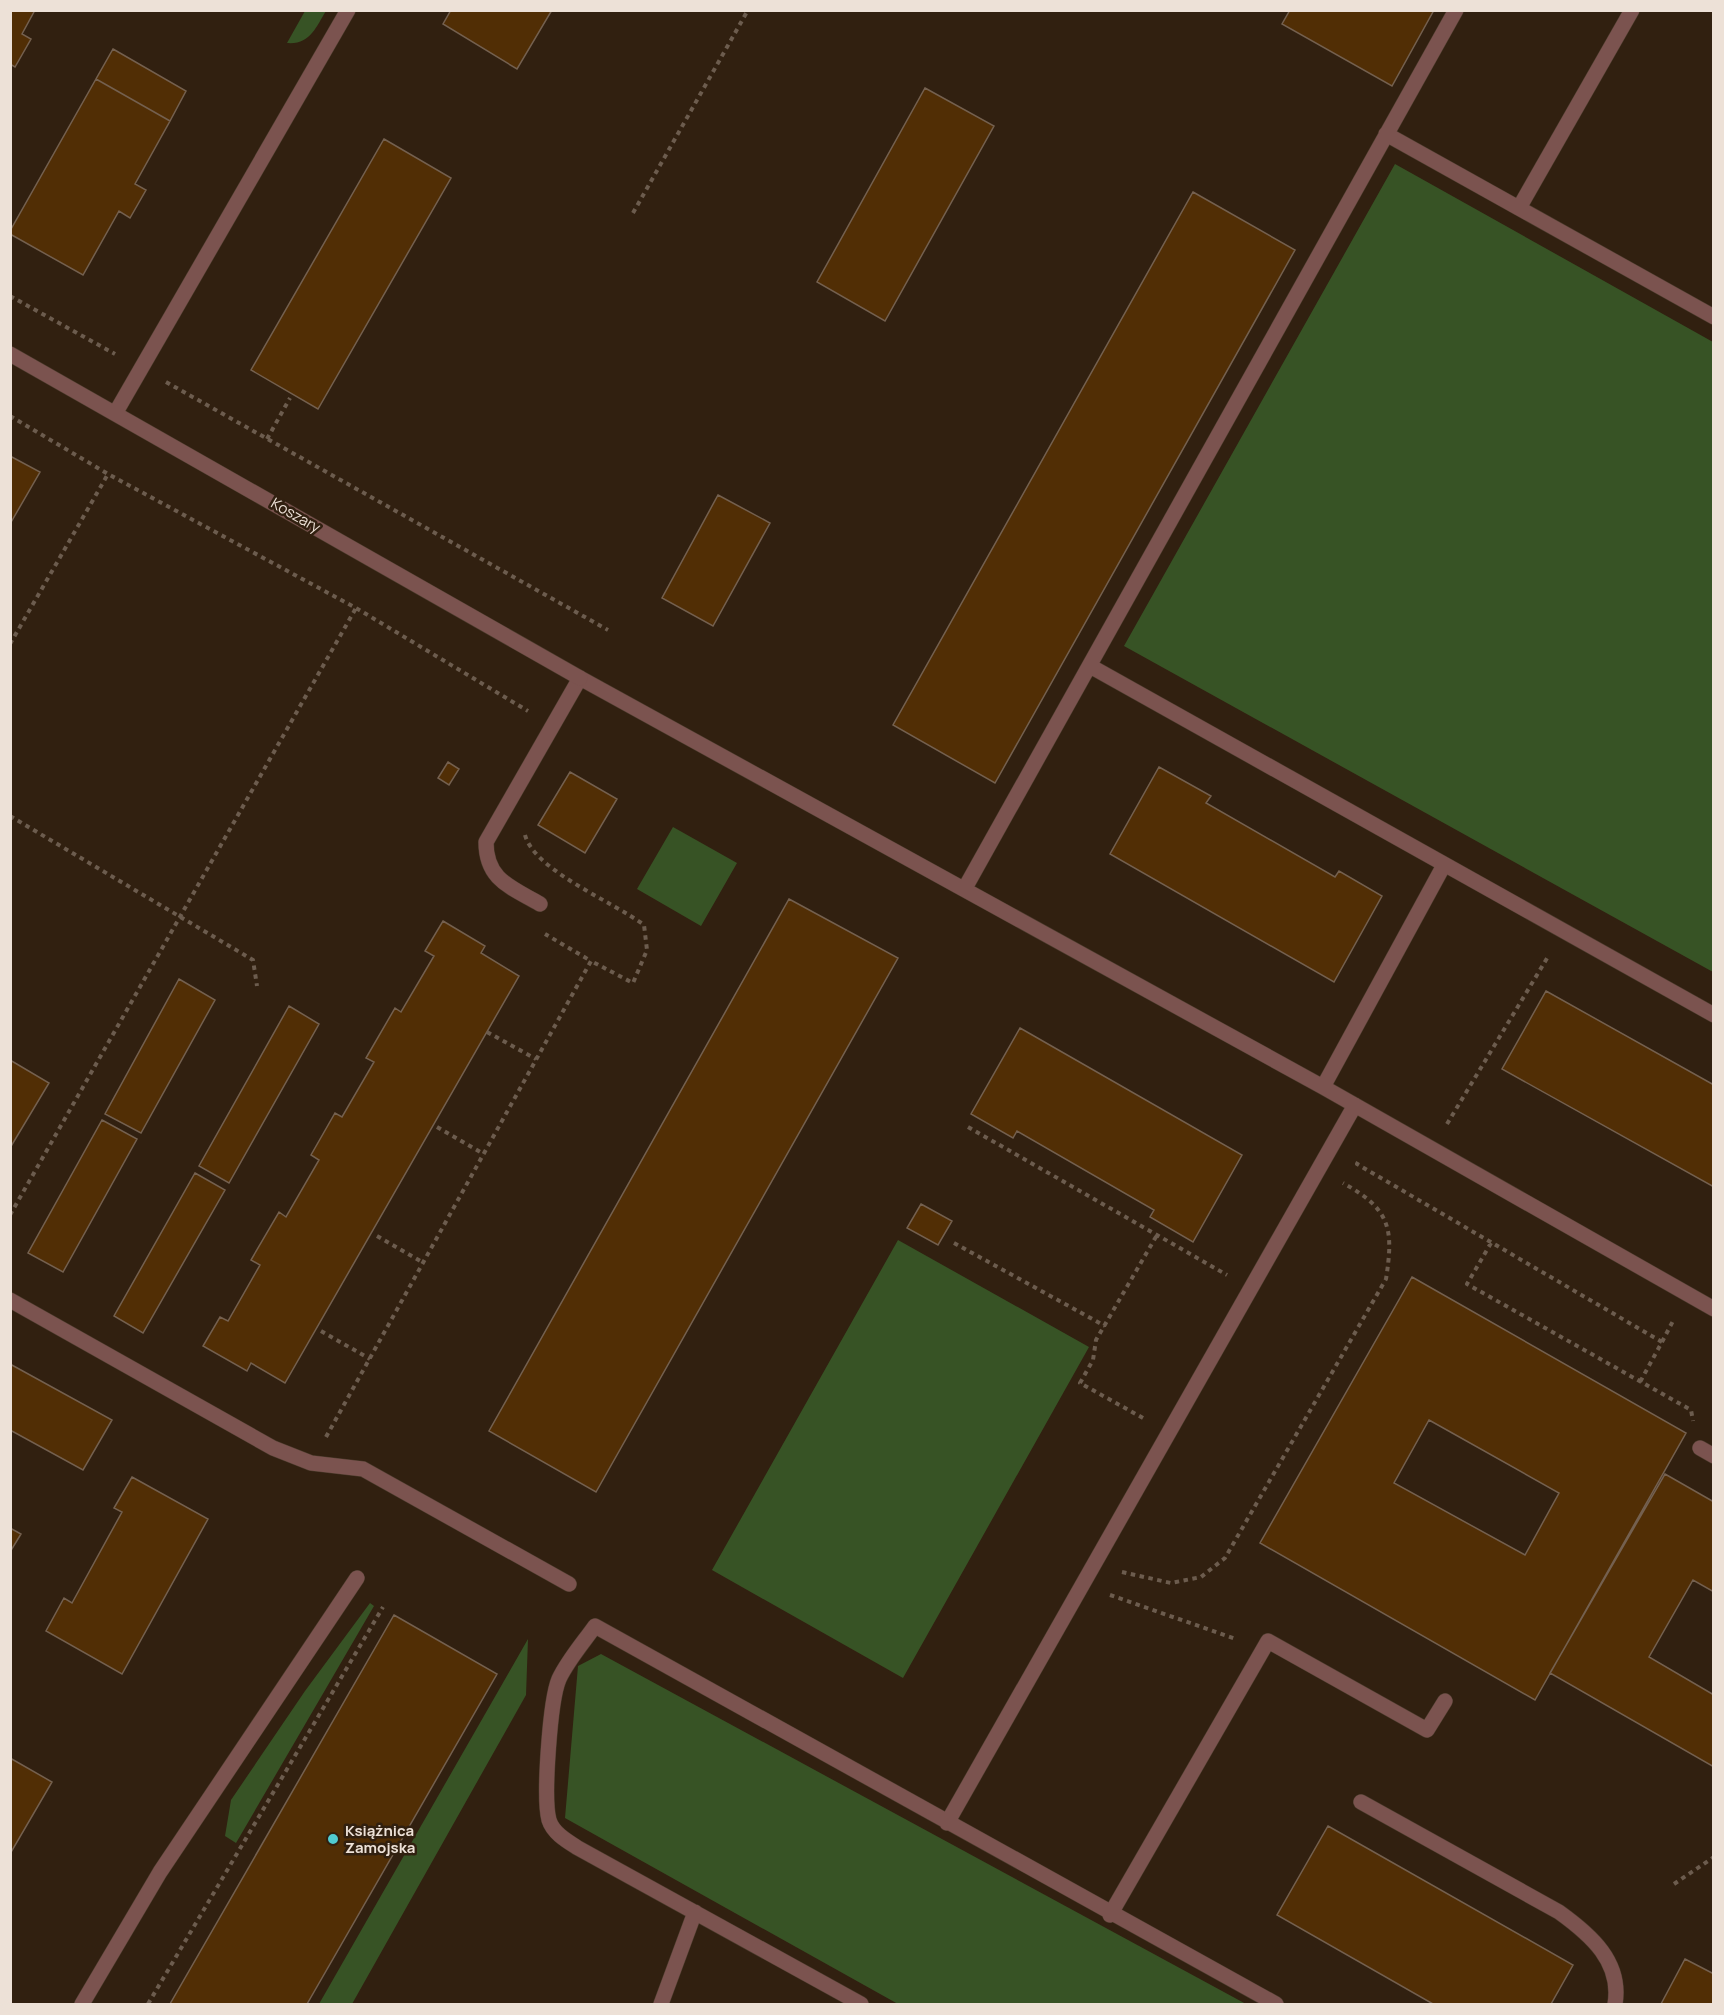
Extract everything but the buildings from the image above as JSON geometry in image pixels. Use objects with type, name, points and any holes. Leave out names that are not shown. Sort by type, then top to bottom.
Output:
[{"type":"street","points":[[116,412],[348,10]]},
{"type":"street","points":[[965,888],[1456,10]]},
{"type":"street","points":[[1519,208],[1632,10]]},
{"type":"street","points":[[1386,134],[1713,317]]},
{"type":"street","name":"Koszary","points":[[10,354],[116,412],[580,678],[1323,1087],[1713,1309]]},
{"type":"street","points":[[1090,666],[1713,1015]]},
{"type":"street","points":[[540,904],[509,887],[492,873],[486,857],[486,842],[580,678]]},
{"type":"street","points":[[1323,1087],[1444,865]]},
{"type":"street","points":[[947,1823],[1355,1105]]},
{"type":"street","points":[[10,1300],[273,1448],[311,1463],[363,1468],[569,1584]]},
{"type":"street","points":[[82,2004],[160,1872],[357,1578]]},
{"type":"street","points":[[861,2004],[560,1837],[549,1821],[547,1803],[552,1705],[559,1680],[595,1626],[1110,1915],[1276,2004]]},
{"type":"street","points":[[1110,1915],[1268,1641],[1427,1730],[1445,1701]]},
{"type":"street","points":[[1361,1802],[1559,1912],[1587,1933],[1608,1959],[1618,1988],[1615,2004]]},
{"type":"street","points":[[661,2004],[695,1912]]},
{"type":"path","points":[[633,213],[748,10]]},
{"type":"path","points":[[10,296],[608,630]]},
{"type":"path","points":[[267,439],[290,398]]},
{"type":"path","points":[[10,416],[108,474],[356,608],[552,724]]},
{"type":"path","points":[[10,644],[108,474]]},
{"type":"path","points":[[10,1215],[356,608]]},
{"type":"path","points":[[524,721],[529,712]]},
{"type":"path","points":[[10,816],[253,960],[257,986]]},
{"type":"path","points":[[527,826],[524,837],[534,855],[564,876],[622,908],[644,925],[647,950],[633,983],[541,931]]},
{"type":"path","points":[[1432,1149],[1563,932]]},
{"type":"path","points":[[311,1463],[591,961]]},
{"type":"path","points":[[487,1032],[536,1059]]},
{"type":"path","points":[[437,1127],[484,1154]]},
{"type":"path","points":[[968,1127],[1251,1288]]},
{"type":"path","points":[[1362,1156],[1357,1164],[1662,1342],[1640,1382]]},
{"type":"path","points":[[1093,1563],[1139,1578],[1171,1583],[1201,1577],[1225,1558],[1386,1279],[1391,1244],[1383,1213],[1359,1191],[1319,1169]]},
{"type":"path","points":[[1157,1235],[1096,1340],[1093,1360],[1080,1383],[1169,1432]]},
{"type":"path","points":[[376,1236],[424,1263]]},
{"type":"path","points":[[954,1243],[1105,1326]]},
{"type":"path","points":[[1491,1243],[1467,1284],[1691,1410],[1707,1452]]},
{"type":"path","points":[[321,1331],[370,1359]]},
{"type":"path","points":[[1081,1585],[1263,1649]]},
{"type":"path","points":[[148,2004],[383,1607]]},
{"type":"path","points":[[1674,1884],[1713,1857]]},
{"type":"green space","points":[[305,11],[326,11],[307,38],[295,43],[287,43]]},
{"type":"green space","points":[[1395,164],[1713,342],[1713,972],[1124,646]]},
{"type":"green space","points":[[673,827],[737,863],[701,926],[637,889]]},
{"type":"green space","points":[[898,1240],[1089,1347],[903,1678],[712,1570]]},
{"type":"green space","points":[[370,1603],[374,1606],[236,1843],[225,1836],[231,1800],[305,1691]]},
{"type":"green space","points":[[528,1639],[526,1695],[352,2004],[319,2004]]},
{"type":"green space","points":[[601,1654],[1246,2004],[898,2004],[565,1818],[578,1666]]},
{"type":"place","name":"Książnica Zamojska","points":[[333,1839]]}]
